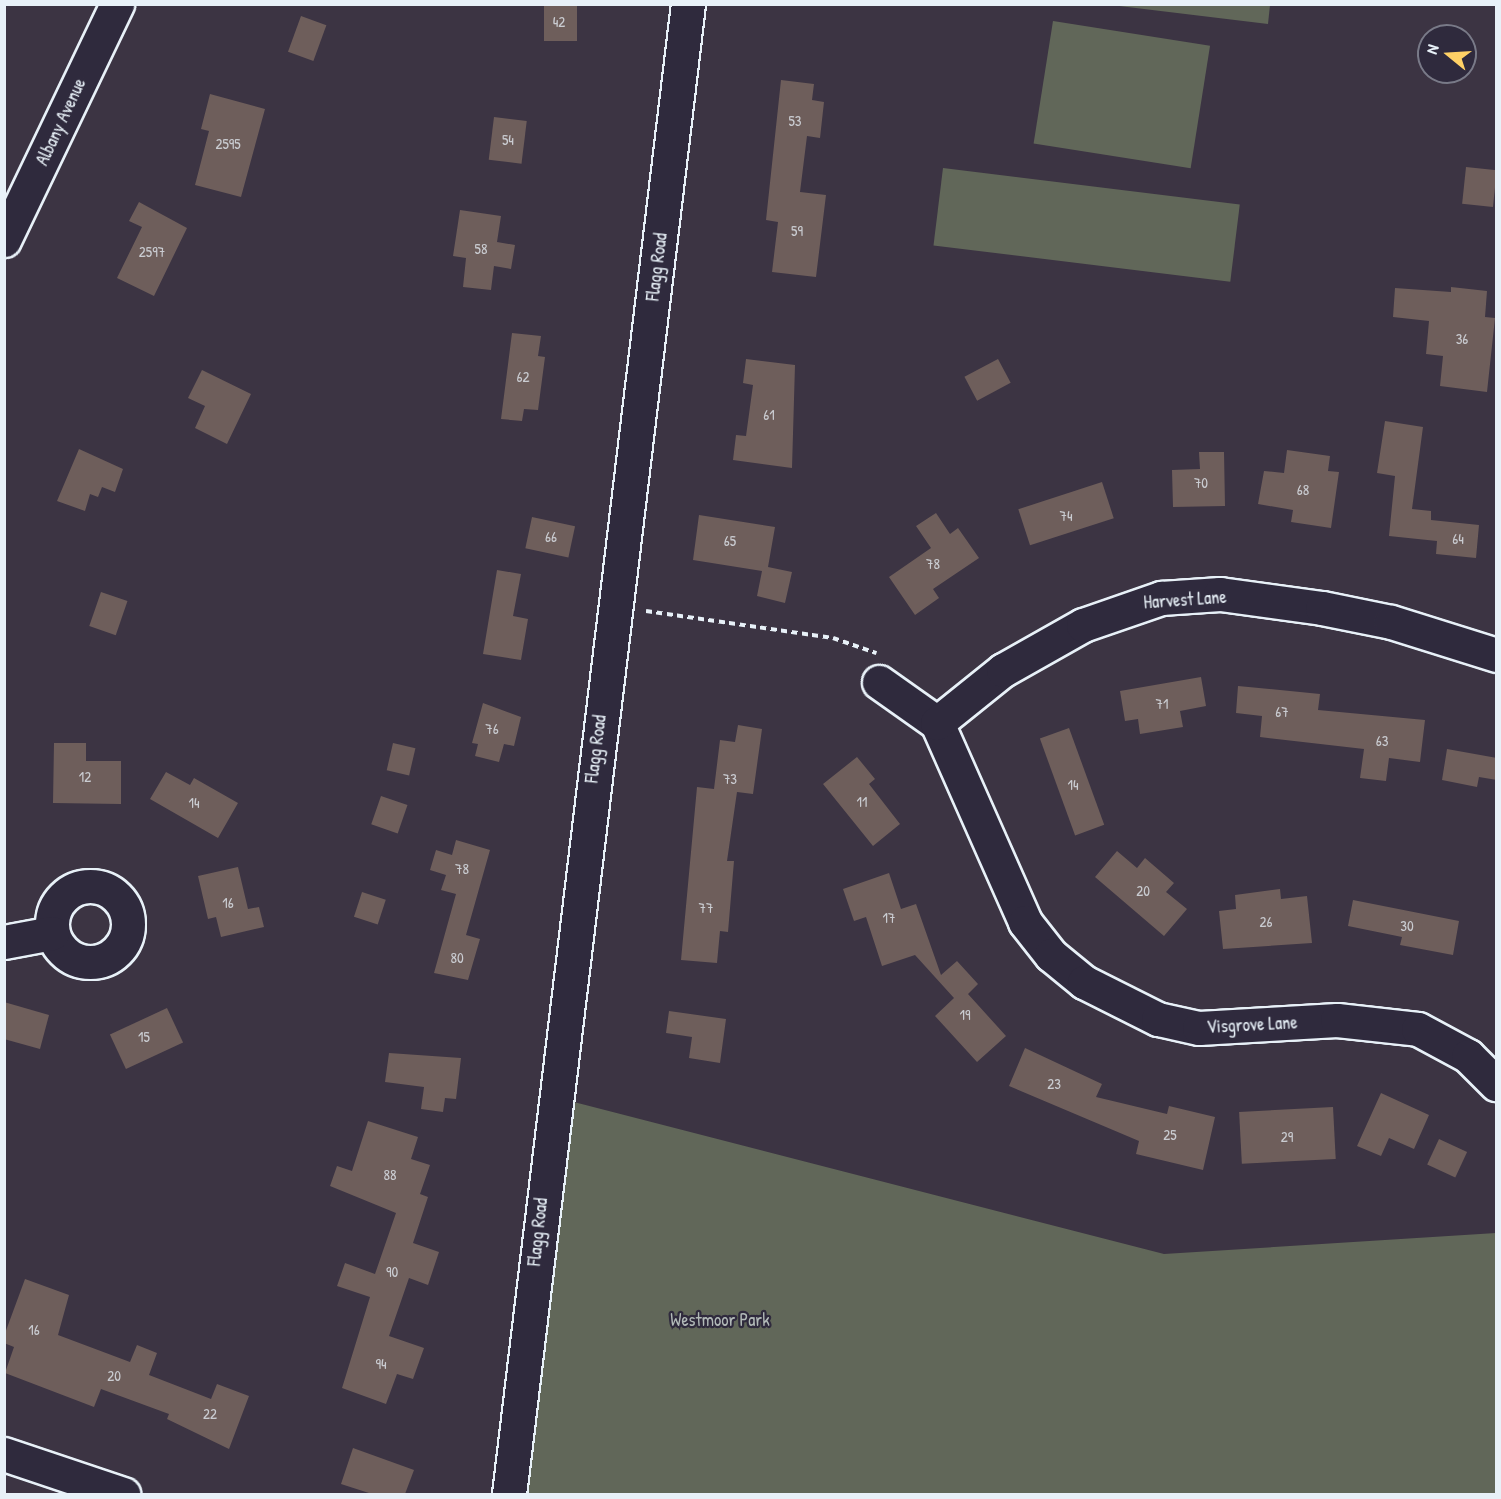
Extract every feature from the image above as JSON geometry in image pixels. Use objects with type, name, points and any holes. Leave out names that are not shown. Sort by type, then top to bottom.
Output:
[{"type":"main road","name":"Albany Avenue","points":[[4,240],[117,4]]},
{"type":"main road","name":"Flagg Road","points":[[509,1494],[688,4]]},
{"type":"main road","name":"Harvest Lane","points":[[937,723],[1003,670],[1083,625],[1161,598],[1220,594],[1322,608],[1391,622],[1497,655]]},
{"type":"main road","points":[[879,682],[937,723]]},
{"type":"main road","name":"Visgrove Lane","points":[[937,723],[1025,922],[1051,955],[1084,982],[1148,1015],[1199,1028],[1391,1022],[1444,1041],[1497,1084]]},
{"type":"main road","points":[[4,942],[52,933]]},
{"type":"main road","points":[[4,1454],[123,1494]]},
{"type":"path","points":[[642,611],[833,638],[875,651],[879,682]]},
{"type":"green space","points":[[1111,5],[1270,5],[1268,24]]},
{"type":"green space","points":[[1053,21],[1210,46],[1191,168],[1034,143]]},
{"type":"green space","points":[[943,168],[1240,204],[1230,282],[933,245]]},
{"type":"green space","name":"Westmoor Park","points":[[570,1101],[1164,1254],[1496,1233],[1496,1494],[521,1494]]},
{"type":"building","points":[[544,4],[577,4],[577,41],[544,41]]},
{"type":"building","points":[[301,16],[326,25],[313,61],[288,52]]},
{"type":"building","points":[[781,80],[814,84],[812,100],[824,102],[820,138],[807,136],[800,192],[826,195],[816,277],[772,272],[778,222],[766,220]]},
{"type":"building","points":[[210,94],[265,109],[241,197],[195,185],[209,131],[201,129]]},
{"type":"building","points":[[494,117],[527,121],[522,164],[489,160]]},
{"type":"building","points":[[1466,167],[1496,170],[1493,207],[1462,204]]},
{"type":"building","points":[[139,202],[187,228],[154,296],[117,278],[142,227],[129,221]]},
{"type":"building","points":[[460,210],[501,216],[497,242],[515,245],[511,269],[494,266],[491,290],[463,287],[466,258],[453,256]]},
{"type":"building","points":[[1451,287],[1487,291],[1485,317],[1495,318],[1487,392],[1440,386],[1443,356],[1426,354],[1429,321],[1393,317],[1395,288],[1451,292]]},
{"type":"building","points":[[512,333],[541,336],[538,356],[545,357],[538,410],[524,409],[522,421],[501,419]]},
{"type":"building","points":[[746,359],[795,365],[792,468],[733,460],[736,435],[746,436],[753,385],[743,383]]},
{"type":"building","points":[[998,359],[1011,383],[977,401],[964,377]]},
{"type":"building","points":[[202,370],[251,394],[227,444],[195,428],[205,406],[188,398]]},
{"type":"building","points":[[1385,421],[1423,427],[1412,509],[1431,511],[1431,520],[1479,525],[1476,558],[1436,554],[1437,541],[1389,536],[1395,476],[1377,473]]},
{"type":"building","points":[[79,449],[123,469],[115,492],[102,487],[98,497],[90,494],[85,511],[57,501]]},
{"type":"building","points":[[1287,450],[1330,456],[1328,471],[1339,472],[1331,528],[1291,522],[1293,510],[1258,504],[1264,471],[1284,473]]},
{"type":"building","points":[[1199,452],[1224,452],[1225,506],[1173,507],[1172,470],[1200,469]]},
{"type":"building","points":[[1102,482],[1114,518],[1030,545],[1018,509]]},
{"type":"building","points":[[936,513],[950,534],[958,528],[979,558],[933,589],[939,598],[915,615],[889,577],[931,548],[916,526]]},
{"type":"building","points":[[699,515],[775,527],[768,567],[792,572],[785,603],[757,596],[762,571],[693,560]]},
{"type":"building","points":[[532,517],[575,526],[568,557],[525,548]]},
{"type":"building","points":[[497,570],[521,574],[513,616],[528,619],[521,660],[483,654]]},
{"type":"building","points":[[101,592],[127,601],[116,635],[89,626]]},
{"type":"building","points":[[1201,677],[1206,706],[1180,711],[1183,727],[1140,734],[1138,719],[1125,721],[1120,691]]},
{"type":"building","points":[[1238,686],[1320,694],[1318,710],[1425,720],[1420,762],[1389,758],[1386,781],[1360,778],[1364,749],[1260,737],[1262,716],[1236,713]]},
{"type":"building","points":[[483,703],[521,717],[514,746],[504,744],[499,762],[475,756],[478,744],[472,743]]},
{"type":"building","points":[[738,725],[762,729],[753,794],[737,792],[727,861],[734,861],[728,932],[720,931],[717,963],[681,960],[697,787],[714,789],[720,740],[735,742]]},
{"type":"building","points":[[1069,728],[1104,825],[1075,835],[1040,739]]},
{"type":"building","points":[[54,743],[86,743],[86,761],[121,761],[121,804],[53,803]]},
{"type":"building","points":[[393,743],[415,748],[409,775],[387,770]]},
{"type":"building","points":[[1447,749],[1497,758],[1497,780],[1479,777],[1477,787],[1442,780]]},
{"type":"building","points":[[857,757],[875,779],[869,784],[900,824],[873,846],[823,784]]},
{"type":"building","points":[[166,772],[190,785],[194,778],[238,803],[218,838],[150,799]]},
{"type":"building","points":[[381,796],[407,805],[398,833],[371,824]]},
{"type":"building","points":[[456,840],[490,850],[466,935],[480,939],[468,980],[434,973],[456,894],[441,890],[446,875],[430,870],[436,850],[452,855]]},
{"type":"building","points":[[1117,851],[1137,868],[1145,858],[1174,883],[1166,892],[1187,909],[1164,936],[1095,877]]},
{"type":"building","points":[[238,867],[248,909],[259,907],[264,927],[221,937],[216,917],[208,919],[198,876]]},
{"type":"building","points":[[889,873],[901,909],[916,904],[941,975],[957,961],[978,984],[968,994],[1006,1036],[977,1062],[935,1016],[954,998],[915,955],[882,966],[866,917],[854,921],[843,889]]},
{"type":"building","points":[[1280,889],[1281,899],[1307,896],[1312,943],[1223,949],[1219,911],[1236,909],[1235,895]]},
{"type":"building","points":[[362,892],[386,900],[378,924],[354,917]]},
{"type":"building","points":[[1353,900],[1459,921],[1453,955],[1400,945],[1402,937],[1348,926]]},
{"type":"building","points":[[4,1002],[49,1015],[40,1049],[4,1039]]},
{"type":"building","points":[[167,1008],[183,1042],[126,1069],[110,1035]]},
{"type":"building","points":[[669,1011],[726,1019],[720,1063],[689,1058],[692,1037],[666,1033]]},
{"type":"building","points":[[1025,1048],[1102,1084],[1096,1097],[1167,1114],[1169,1106],[1215,1117],[1203,1170],[1136,1154],[1139,1141],[1009,1086]]},
{"type":"building","points":[[389,1053],[461,1058],[456,1099],[445,1098],[443,1112],[421,1109],[424,1087],[385,1082]]},
{"type":"building","points":[[1381,1093],[1429,1115],[1414,1149],[1389,1138],[1381,1156],[1357,1146]]},
{"type":"building","points":[[1333,1107],[1336,1159],[1242,1164],[1239,1112]]},
{"type":"building","points":[[368,1121],[418,1137],[411,1159],[430,1165],[420,1194],[428,1197],[413,1243],[439,1252],[428,1285],[409,1278],[389,1336],[424,1348],[413,1379],[397,1374],[386,1404],[342,1388],[370,1297],[337,1286],[345,1263],[375,1274],[396,1213],[330,1186],[337,1166],[352,1171]]},
{"type":"building","points":[[1439,1139],[1467,1152],[1455,1177],[1427,1164]]},
{"type":"building","points":[[25,1279],[69,1295],[58,1335],[130,1362],[137,1345],[157,1353],[149,1375],[211,1399],[217,1384],[249,1396],[229,1449],[167,1419],[169,1414],[101,1389],[94,1407],[5,1373],[14,1347],[4,1343],[4,1336]]},
{"type":"building","points":[[353,1448],[414,1470],[405,1494],[372,1494],[341,1484]]}]
